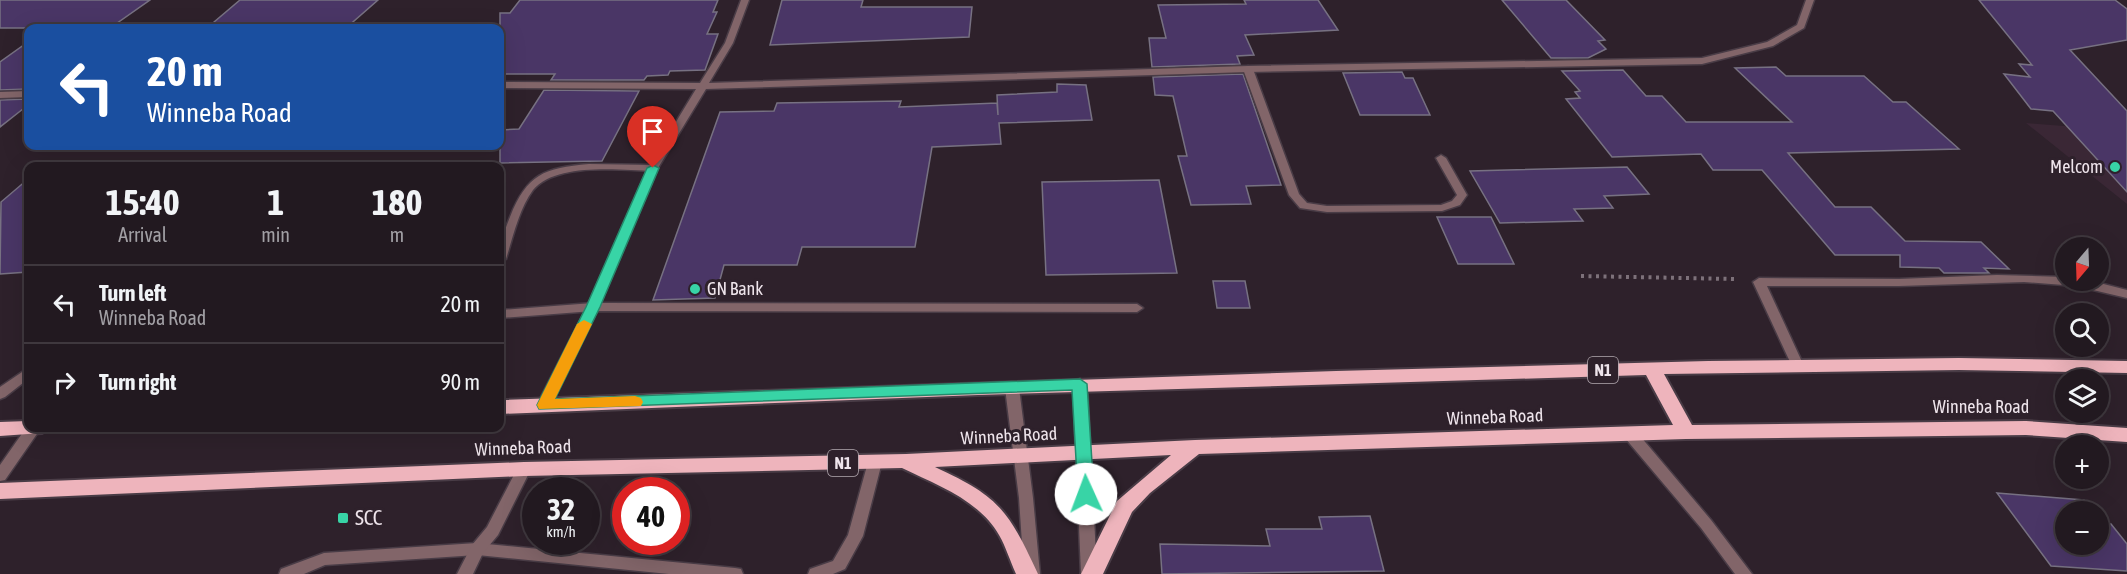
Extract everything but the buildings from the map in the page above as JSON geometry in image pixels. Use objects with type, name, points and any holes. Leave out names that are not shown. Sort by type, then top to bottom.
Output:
[{"type":"highway","name":"N1","points":[[504,407],[1080,384],[1797,364],[1996,362],[2127,366]]},
{"type":"highway","points":[[1652,369],[1686,432]]},
{"type":"highway","points":[[0,429],[24,428]]},
{"type":"highway","name":"Winneba Road","points":[[0,491],[524,469],[1019,458],[1195,447],[1686,432],[2026,428],[2127,435]]},
{"type":"highway","points":[[1090,574],[1124,507],[1143,488],[1195,447]]},
{"type":"highway","points":[[906,461],[957,487],[988,508],[1005,526],[1027,574]]},
{"type":"street","points":[[544,405],[593,307],[653,168],[729,44],[746,0]]},
{"type":"street","points":[[504,85],[702,86],[1248,69],[1702,61],[1770,44],[1801,26],[1810,0]]},
{"type":"street","points":[[1248,69],[1294,195],[1304,206],[1327,209],[1442,208],[1456,204],[1462,195],[1441,158]]},
{"type":"street","points":[[0,95],[24,94]]},
{"type":"street","points":[[504,249],[530,186],[547,175],[570,169],[653,168]]},
{"type":"street","points":[[1797,364],[1760,282],[1874,283],[2018,278],[2105,286],[2127,294]]},
{"type":"street","points":[[504,314],[593,307],[1137,308]]},
{"type":"street","points":[[0,394],[24,376]]},
{"type":"street","points":[[1080,384],[1090,574]]},
{"type":"street","points":[[1011,388],[1026,498],[1032,574]]},
{"type":"street","points":[[0,476],[31,432]]},
{"type":"street","points":[[1630,434],[1706,524],[1743,574]]},
{"type":"street","points":[[816,574],[839,565],[855,536],[875,462]]},
{"type":"street","points":[[465,574],[477,549],[492,531],[524,469]]},
{"type":"street","points":[[286,574],[324,559],[477,549],[735,574]]},
{"type":"street","points":[[1736,574],[1743,574]]},
{"type":"path","points":[[1581,276],[1717,277],[1760,282]]},
{"type":"shaded area","points":[[2026,123],[2127,131],[2127,204]]},
{"type":"slow traffic","points":[[584,324],[544,405],[635,402]]},
{"type":"place","name":"Melcom","points":[[2115,167]]},
{"type":"place","name":"GN Bank","points":[[695,289]]},
{"type":"place","name":"SCC","points":[[343,518]]},
{"type":"route","points":[[653,168],[593,307],[544,405],[1080,384],[1086,494]]}]
